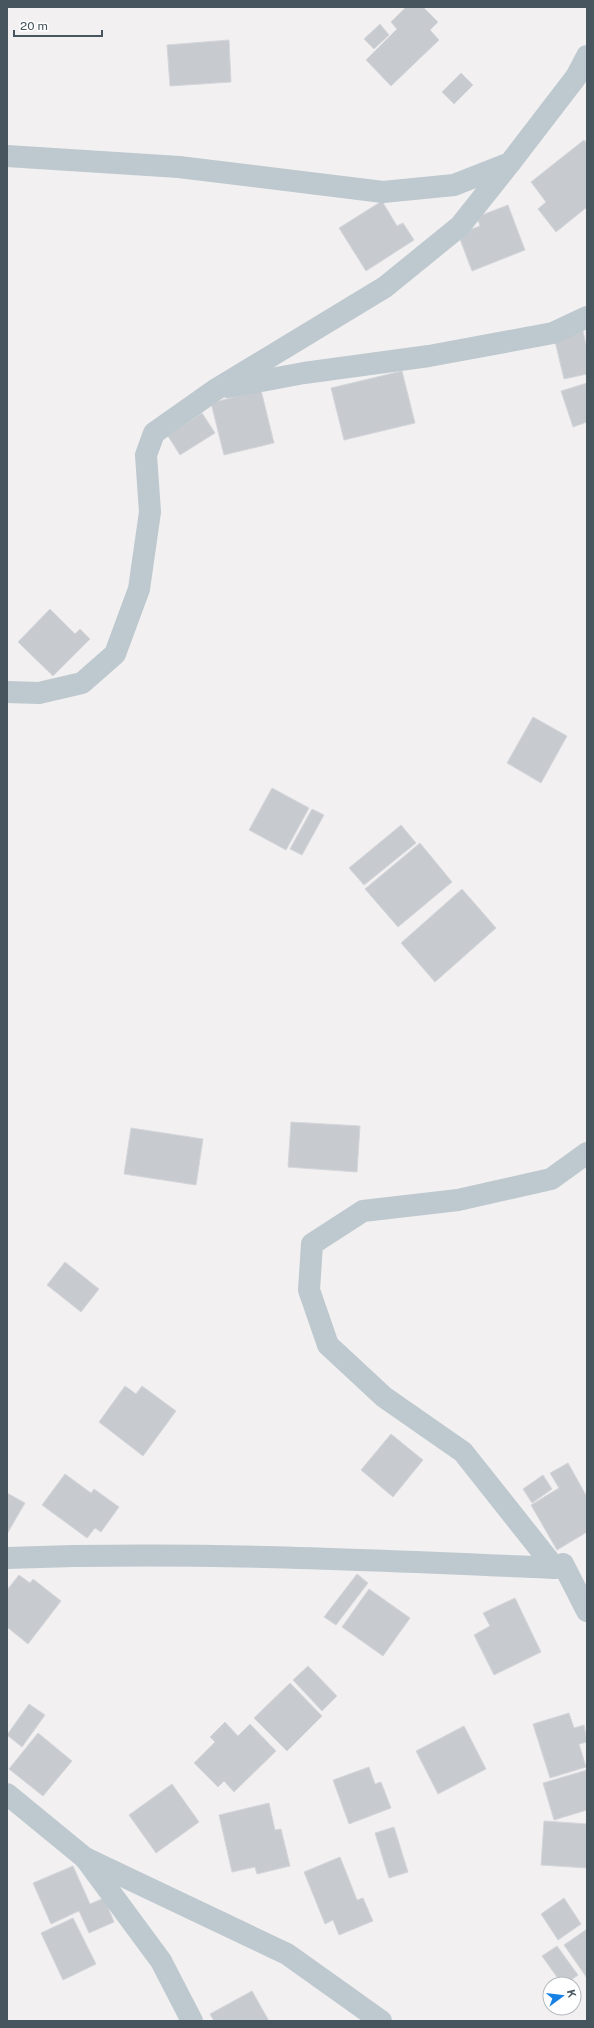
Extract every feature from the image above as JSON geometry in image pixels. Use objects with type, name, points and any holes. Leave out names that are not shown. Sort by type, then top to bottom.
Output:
[{"type":"street","points":[[7,692],[39,693],[82,683],[115,654],[139,589],[150,512],[146,455],[154,434],[214,390],[385,287],[460,226],[576,77],[587,56]]},
{"type":"street","points":[[7,156],[179,167],[383,192],[454,185],[510,163]]},
{"type":"street","points":[[214,390],[304,373],[429,356],[538,336],[553,333],[587,317]]},
{"type":"street","points":[[555,1568],[463,1452],[384,1397],[328,1345],[309,1290],[312,1244],[363,1211],[458,1200],[551,1179],[587,1153]]},
{"type":"street","points":[[7,1558],[95,1554],[360,1560],[555,1568],[563,1564],[587,1611]]},
{"type":"street","points":[[7,1794],[85,1858],[287,1954],[381,2021]]},
{"type":"street","points":[[85,1858],[161,1961],[192,2021]]},
{"type":"building","points":[[406,7],[423,7],[438,22],[430,30],[439,40],[391,86],[366,60],[397,29],[391,22]]},
{"type":"building","points":[[380,24],[389,35],[374,49],[364,39]]},
{"type":"building","points":[[229,40],[231,82],[170,86],[167,45]]},
{"type":"building","points":[[461,73],[473,85],[454,104],[442,92]]},
{"type":"building","points":[[584,140],[587,144],[587,207],[556,232],[538,209],[546,202],[531,182]]},
{"type":"building","points":[[382,201],[397,226],[403,223],[414,240],[366,271],[339,228]]},
{"type":"building","points":[[508,205],[525,250],[472,271],[458,234],[480,226],[477,217]]},
{"type":"building","points":[[583,331],[587,349],[587,374],[564,379],[554,337]]},
{"type":"building","points":[[402,371],[415,423],[344,440],[331,388]]},
{"type":"building","points":[[587,383],[587,422],[573,427],[561,391]]},
{"type":"building","points":[[261,390],[274,443],[224,455],[211,403]]},
{"type":"building","points":[[202,413],[215,433],[180,455],[168,436]]},
{"type":"building","points":[[50,609],[75,634],[80,629],[90,639],[53,676],[18,642]]},
{"type":"building","points":[[533,717],[567,736],[541,783],[507,763]]},
{"type":"building","points":[[272,788],[309,808],[286,850],[249,830]]},
{"type":"building","points":[[312,809],[324,815],[302,855],[290,849]]},
{"type":"building","points":[[401,825],[416,843],[364,885],[349,868]]},
{"type":"building","points":[[420,843],[452,882],[398,927],[365,889]]},
{"type":"building","points":[[462,889],[496,928],[435,982],[401,943]]},
{"type":"building","points":[[291,1122],[360,1126],[357,1172],[288,1167]]},
{"type":"building","points":[[131,1128],[203,1139],[196,1185],[124,1174]]},
{"type":"building","points":[[65,1262],[99,1289],[81,1312],[47,1285]]},
{"type":"building","points":[[125,1386],[136,1394],[142,1386],[176,1411],[143,1456],[99,1422]]},
{"type":"building","points":[[391,1434],[423,1460],[393,1497],[361,1470]]},
{"type":"building","points":[[568,1463],[587,1497],[587,1532],[557,1550],[531,1505],[559,1488],[550,1473]]},
{"type":"building","points":[[65,1474],[91,1493],[94,1489],[119,1507],[101,1532],[95,1528],[87,1538],[42,1505]]},
{"type":"building","points":[[543,1475],[552,1489],[532,1503],[523,1489]]},
{"type":"building","points":[[7,1493],[25,1503],[7,1534]]},
{"type":"building","points":[[357,1574],[368,1583],[336,1625],[324,1617]]},
{"type":"building","points":[[19,1575],[30,1583],[33,1579],[61,1601],[28,1644],[7,1627],[7,1590]]},
{"type":"building","points":[[369,1589],[410,1618],[383,1656],[342,1627]]},
{"type":"building","points":[[515,1598],[541,1652],[494,1675],[474,1635],[490,1626],[483,1613]]},
{"type":"building","points":[[308,1666],[337,1696],[322,1711],[293,1680]]},
{"type":"building","points":[[290,1683],[322,1716],[287,1751],[254,1718]]},
{"type":"building","points":[[29,1704],[45,1715],[22,1747],[7,1735]]},
{"type":"building","points":[[569,1713],[574,1728],[584,1725],[587,1742],[579,1744],[586,1767],[550,1778],[533,1724]]},
{"type":"building","points":[[225,1722],[238,1736],[250,1724],[276,1751],[234,1792],[224,1781],[218,1787],[194,1763],[215,1742],[210,1737]]},
{"type":"building","points":[[464,1726],[486,1769],[438,1794],[416,1751]]},
{"type":"building","points":[[38,1733],[72,1761],[43,1796],[9,1769]]},
{"type":"building","points":[[369,1767],[375,1784],[381,1782],[391,1808],[349,1824],[333,1780]]},
{"type":"building","points":[[587,1770],[587,1810],[554,1820],[543,1783]]},
{"type":"building","points":[[172,1784],[199,1822],[156,1853],[129,1815]]},
{"type":"building","points":[[269,1803],[275,1830],[281,1829],[290,1866],[257,1874],[255,1867],[232,1872],[219,1815]]},
{"type":"building","points":[[544,1821],[587,1824],[587,1868],[541,1865]]},
{"type":"building","points":[[394,1827],[408,1872],[389,1878],[375,1833]]},
{"type":"building","points":[[340,1857],[357,1900],[363,1898],[373,1921],[339,1935],[333,1920],[325,1924],[304,1872]]},
{"type":"building","points":[[73,1866],[90,1904],[104,1898],[114,1922],[89,1933],[79,1911],[51,1924],[33,1883]]},
{"type":"building","points":[[564,1898],[581,1924],[558,1940],[541,1914]]},
{"type":"building","points":[[73,1918],[96,1964],[63,1980],[41,1933]]},
{"type":"building","points":[[587,1929],[587,1978],[564,1945]]},
{"type":"building","points":[[557,1946],[578,1975],[556,1976],[542,1956]]},
{"type":"building","points":[[252,1991],[269,2021],[214,2021],[210,2014]]}]
